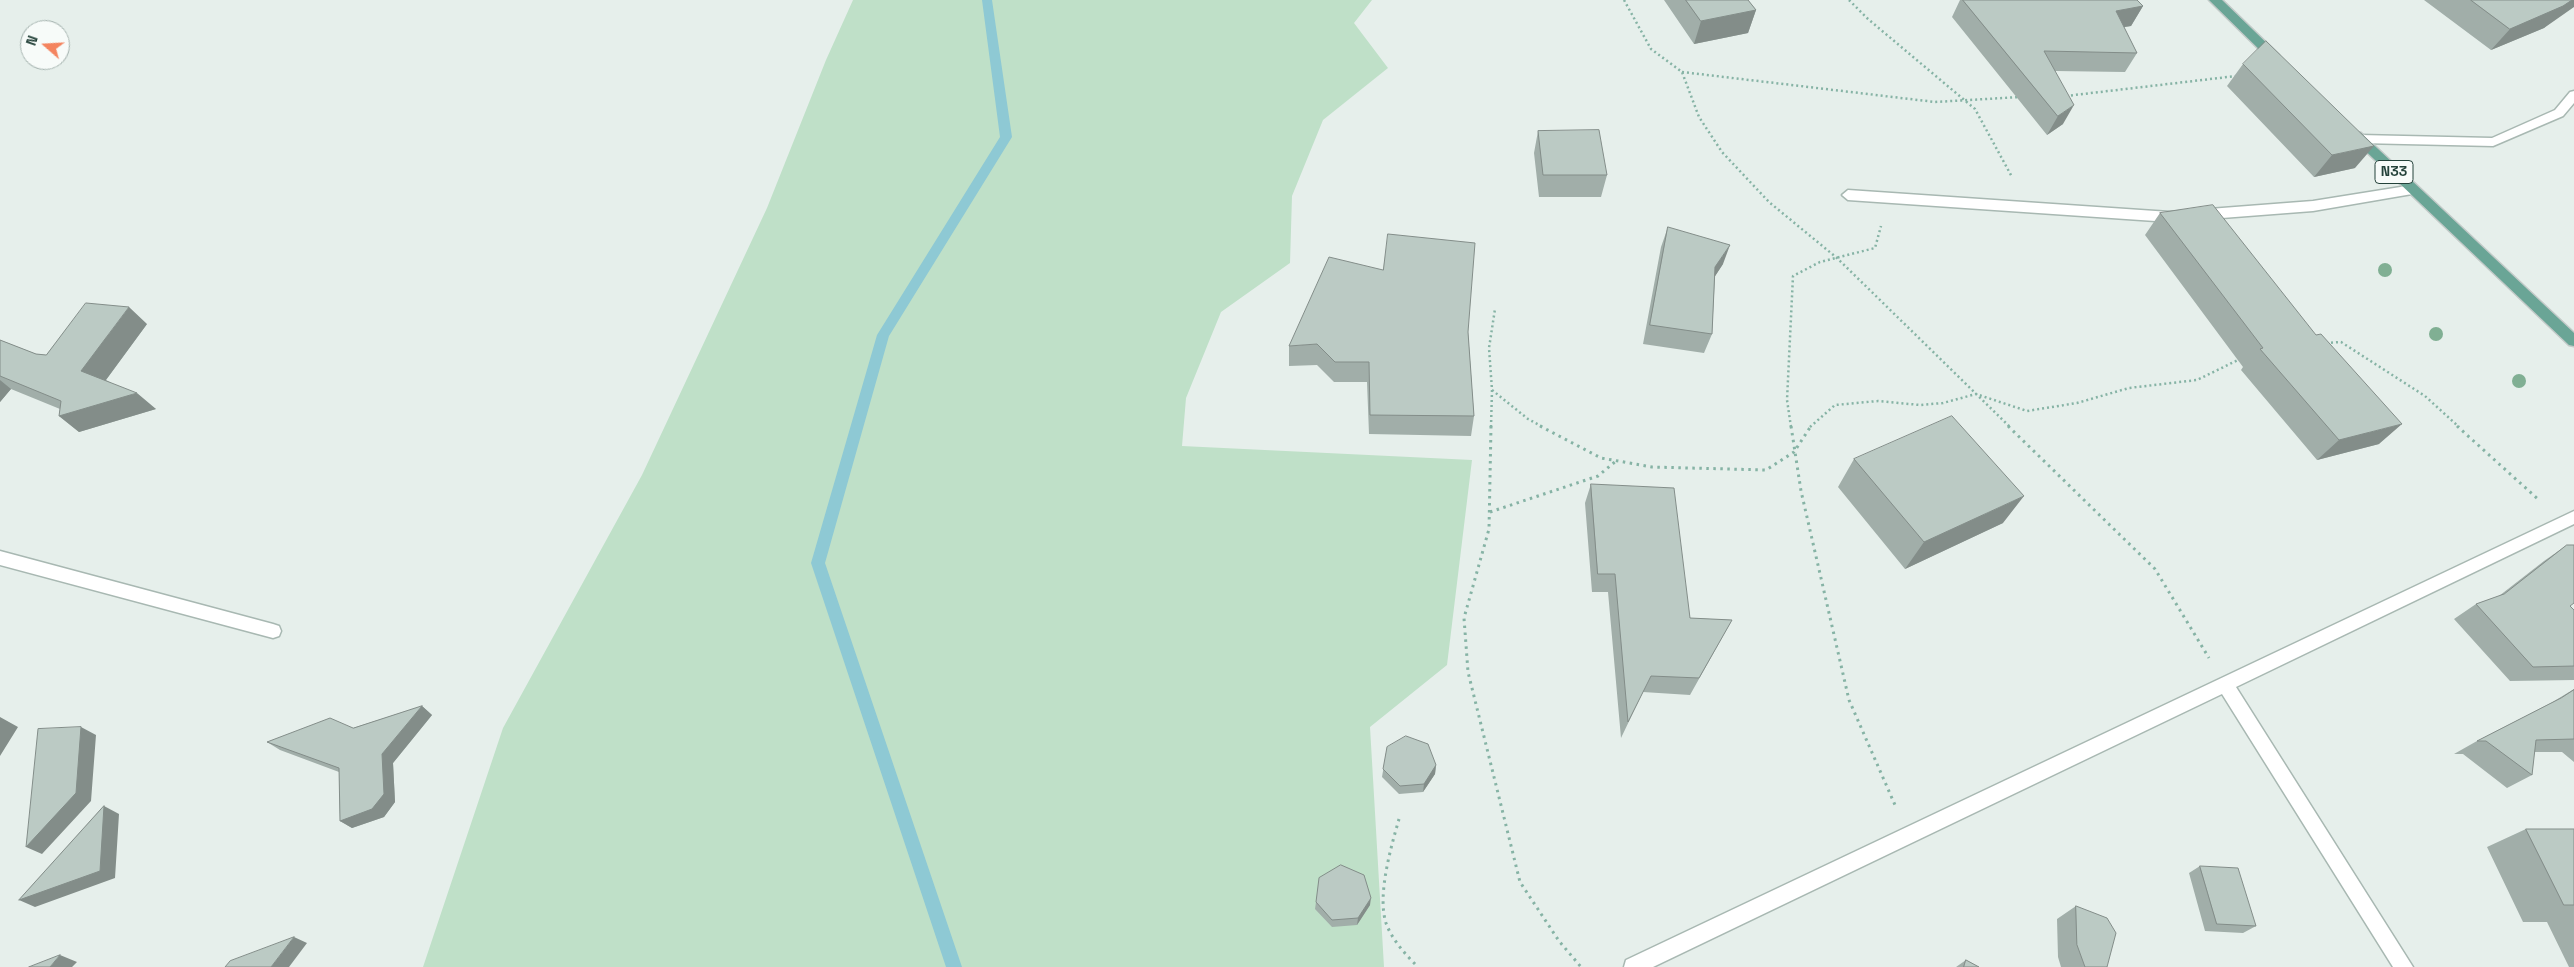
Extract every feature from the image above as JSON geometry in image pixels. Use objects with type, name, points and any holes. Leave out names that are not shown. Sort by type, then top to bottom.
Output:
[{"type":"main road","points":[[2215,0],[2288,70]]},
{"type":"main road","name":"N33","points":[[2347,127],[2574,341]]},
{"type":"street","points":[[2360,139],[2493,142],[2559,113],[2574,95]]},
{"type":"street","points":[[1848,195],[2028,209],[2170,217],[2313,206],[2413,190]]},
{"type":"street","points":[[1633,967],[2569,520]]},
{"type":"street","points":[[0,558],[273,631]]},
{"type":"street","points":[[2225,684],[2404,967]]},
{"type":"path","points":[[1624,0],[1651,49],[1682,72],[1935,102],[2022,97]]},
{"type":"path","points":[[1849,0],[1868,19],[1975,109],[2028,209]]},
{"type":"path","points":[[2060,96],[2088,95],[2288,70]]},
{"type":"path","points":[[1682,72],[1699,117],[1722,152],[1768,202],[1837,258],[2155,569],[2225,684]]},
{"type":"path","points":[[1889,198],[1875,248],[1820,262],[1793,276],[1787,400],[1801,491],[1849,700],[1908,836]]},
{"type":"path","points":[[1496,309],[1490,348],[1492,390],[1490,529],[1464,618],[1468,672],[1520,882],[1559,941],[1581,967]]},
{"type":"path","points":[[2323,343],[2341,342],[2426,396],[2569,520]]},
{"type":"path","points":[[1492,390],[1528,419],[1601,458],[1652,467],[1766,470],[1794,452],[1813,422],[1835,405],[1878,401],[1920,405],[1943,403],[1976,394],[2027,411],[2077,403],[2129,388],[2197,380],[2242,359]]},
{"type":"path","points":[[1490,512],[1598,476],[1616,461]]},
{"type":"path","points":[[1400,819],[1392,845],[1384,920],[1408,958],[1418,967]]},
{"type":"green space","points":[[853,0],[1372,0],[1354,23],[1388,68],[1323,120],[1292,196],[1290,263],[1221,312],[1186,398],[1182,446],[1472,460],[1447,665],[1370,727],[1384,967],[423,967],[503,728],[642,475],[767,208],[826,60]]},
{"type":"building","points":[[1686,0],[1748,0],[1756,10],[1701,21]]},
{"type":"building","points":[[1963,0],[2137,0],[2143,6],[2116,11],[2137,53],[2044,51],[2074,105],[2058,116]]},
{"type":"building","points":[[2471,0],[2572,0],[2563,6],[2510,29]]},
{"type":"building","points":[[2266,41],[2374,146],[2332,155],[2243,64]]},
{"type":"building","points":[[1599,130],[1607,175],[1543,175],[1538,131]]},
{"type":"building","points":[[2213,205],[2316,335],[2321,334],[2402,424],[2339,440],[2260,349],[2263,348],[2160,213]]},
{"type":"building","points":[[1668,227],[1730,245],[1715,267],[1712,334],[1650,325]]},
{"type":"building","points":[[1388,234],[1475,243],[1468,332],[1474,416],[1370,415],[1369,362],[1335,362],[1317,344],[1289,346],[1329,257],[1383,270]]},
{"type":"building","points":[[86,303],[129,307],[81,371],[137,393],[59,416],[61,401],[0,376],[0,340],[36,354],[46,355]]},
{"type":"building","points":[[1952,416],[2024,496],[1924,542],[1854,459]]},
{"type":"building","points":[[1591,484],[1674,488],[1690,618],[1732,620],[1699,678],[1651,676],[1628,722],[1615,574],[1598,574]]},
{"type":"building","points":[[2567,545],[2574,545],[2574,603],[2570,606],[2574,610],[2574,666],[2533,667],[2476,604],[2504,594]]},
{"type":"building","points":[[2574,690],[2574,739],[2536,740],[2532,775],[2486,741],[2477,741],[2561,698]]},
{"type":"building","points":[[422,706],[382,754],[384,794],[372,809],[340,821],[339,768],[267,742],[330,718],[353,728]]},
{"type":"building","points":[[81,727],[76,793],[26,847],[38,729]]},
{"type":"building","points":[[1406,736],[1428,744],[1436,765],[1424,784],[1400,786],[1383,769],[1387,747]]},
{"type":"building","points":[[104,806],[100,871],[19,900]]},
{"type":"building","points":[[2526,829],[2574,829],[2574,905],[2564,905]]},
{"type":"building","points":[[1341,865],[1364,875],[1371,898],[1358,918],[1332,920],[1316,902],[1319,878]]},
{"type":"building","points":[[2200,866],[2238,868],[2256,926],[2217,924]]},
{"type":"building","points":[[2076,906],[2107,918],[2116,933],[2107,967],[2085,967],[2077,945]]},
{"type":"building","points":[[294,937],[271,967],[225,967],[230,961]]},
{"type":"building","points":[[60,955],[50,967],[29,967]]},
{"type":"building","points":[[1966,960],[1979,967],[1964,967]]},
{"type":"waterway","points":[[954,967],[818,563],[883,335],[1006,137],[987,0]]}]
